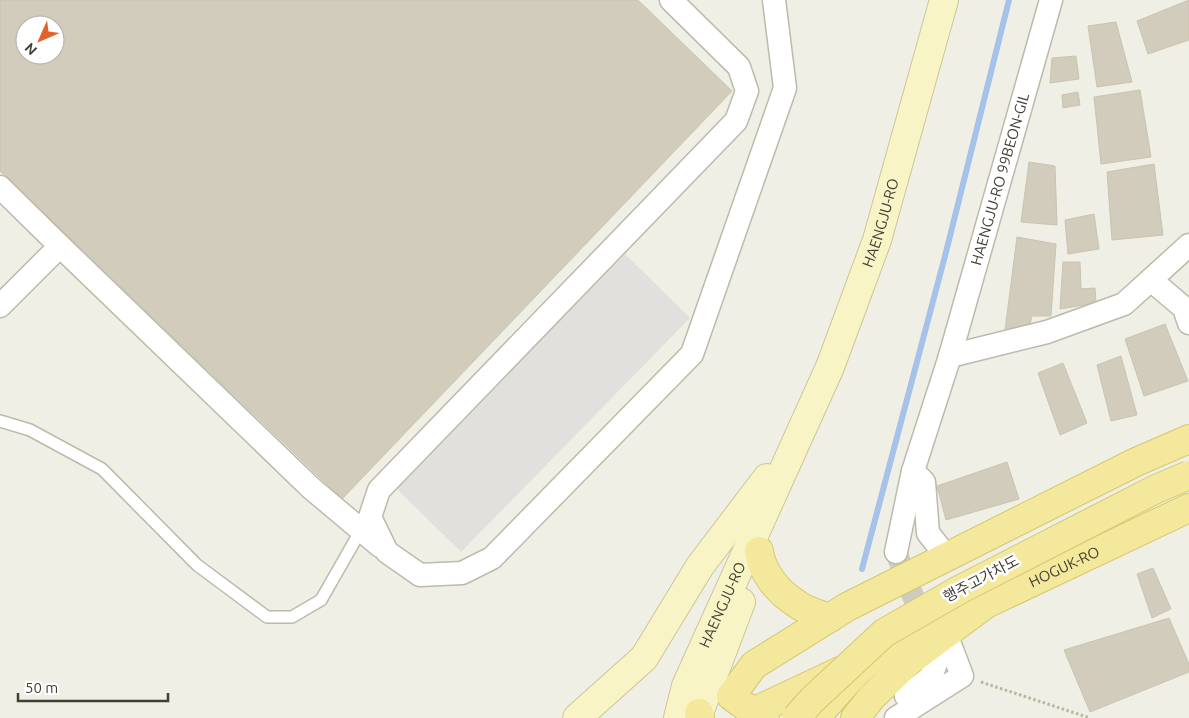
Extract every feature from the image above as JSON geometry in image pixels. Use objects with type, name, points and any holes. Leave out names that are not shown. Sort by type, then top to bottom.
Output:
[{"type":"main road","name":"HAENGJU-RO","points":[[692,717],[686,686],[830,367],[877,240],[944,0]]},
{"type":"main road","name":"HAENGJU-RO","points":[[692,717],[726,644],[797,439]]},
{"type":"main road","points":[[577,718],[644,658],[700,566],[797,439]]},
{"type":"main road","points":[[692,717],[731,696],[754,665],[847,607],[1136,462],[1189,439]]},
{"type":"main road","name":"행주고가차도","points":[[796,718],[812,700],[884,633],[959,590],[1189,475]]},
{"type":"main road","name":"HOGUK-RO","points":[[855,718],[872,697],[908,662],[986,604],[1189,508]]},
{"type":"main road","points":[[759,551],[760,562],[771,582],[797,605],[830,618]]},
{"type":"main road","points":[[731,696],[759,715],[931,625],[986,604]]},
{"type":"main road","points":[[815,718],[861,668],[893,645]]},
{"type":"street","points":[[387,552],[370,516],[379,490],[736,121],[747,91],[739,67],[671,0]]},
{"type":"street","points":[[0,187],[311,488],[387,552],[420,574],[462,573],[492,558],[692,354],[785,88],[774,0]]},
{"type":"street","name":"HAENGJU-RO 99BEON-GIL","points":[[896,552],[913,472],[950,356],[1051,0]]},
{"type":"street","points":[[950,356],[1047,332],[1124,304],[1189,245]]},
{"type":"street","points":[[0,306],[60,246]]},
{"type":"street","points":[[1151,280],[1184,308],[1189,323]]},
{"type":"street","points":[[913,472],[924,482],[928,533],[947,557]]},
{"type":"street","points":[[937,661],[931,677],[893,706],[896,718],[962,676],[946,634]]},
{"type":"lane","points":[[0,421],[30,430],[102,469],[197,565],[267,617],[292,617],[321,600],[361,530]]},
{"type":"path","points":[[962,676],[1090,718]]},
{"type":"shaded area","points":[[625,254],[690,318],[461,552],[396,488]]},
{"type":"building","points":[[0,0],[638,0],[732,91],[342,499],[0,171]]},
{"type":"building","points":[[1189,0],[1189,40],[1148,54],[1137,21]]},
{"type":"building","points":[[1116,22],[1132,82],[1097,87],[1088,26]]},
{"type":"building","points":[[1076,56],[1079,79],[1050,83],[1052,58]]},
{"type":"building","points":[[1140,90],[1151,157],[1101,164],[1094,97]]},
{"type":"building","points":[[1078,92],[1080,105],[1063,108],[1062,95]]},
{"type":"building","points":[[1029,162],[1055,166],[1057,225],[1021,222]]},
{"type":"building","points":[[1154,164],[1163,235],[1112,240],[1107,172]]},
{"type":"building","points":[[1094,214],[1099,249],[1068,254],[1065,220]]},
{"type":"building","points":[[1017,237],[1056,244],[1051,316],[1032,316],[1029,329],[1005,330]]},
{"type":"building","points":[[1063,262],[1080,262],[1081,289],[1095,288],[1096,303],[1060,309]]},
{"type":"building","points":[[1165,324],[1188,381],[1144,396],[1125,339]]},
{"type":"building","points":[[1121,356],[1137,415],[1111,421],[1097,365]]},
{"type":"building","points":[[1063,363],[1087,423],[1060,435],[1038,373]]},
{"type":"building","points":[[1007,462],[1019,499],[946,520],[937,486]]},
{"type":"building","points":[[1153,568],[1171,609],[1152,618],[1137,574]]},
{"type":"building","points":[[1169,618],[1189,664],[1189,672],[1090,712],[1064,650]]},
{"type":"waterway","points":[[862,569],[945,256],[1009,0]]},
{"type":"tunnel","points":[[896,552],[925,627]]}]
